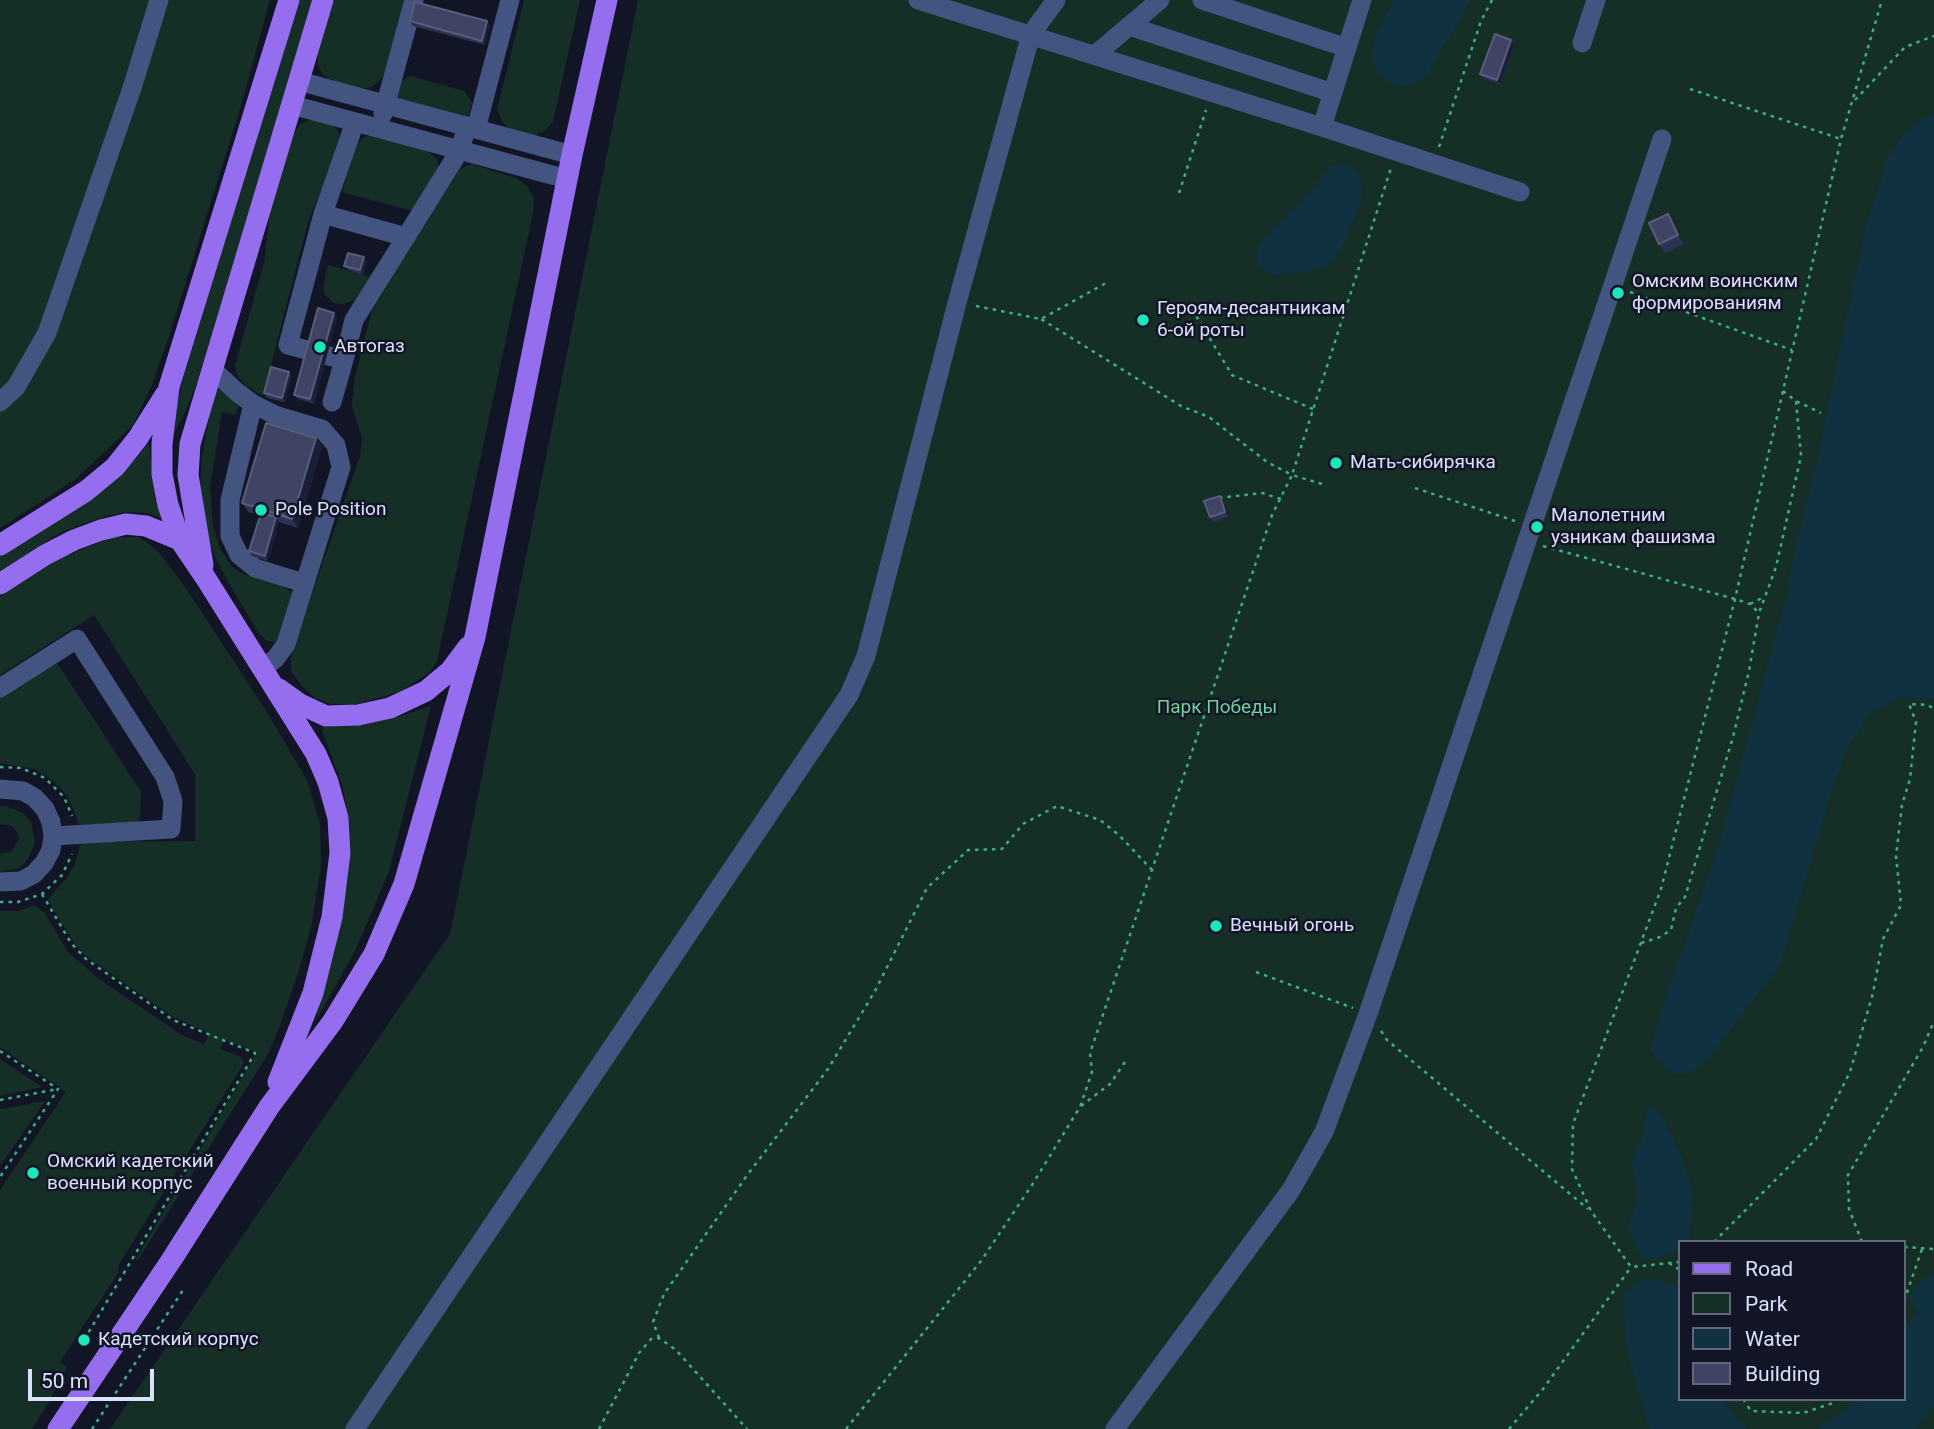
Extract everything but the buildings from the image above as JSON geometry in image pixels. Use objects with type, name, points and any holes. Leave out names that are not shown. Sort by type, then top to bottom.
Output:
[{"type":"main road","points":[[269,1107],[313,993],[332,917],[340,853],[338,818],[328,782],[316,754],[180,540],[168,505],[162,474],[162,444],[170,387],[289,0]]},
{"type":"main road","points":[[205,577],[188,475],[190,444],[323,0]]},
{"type":"main road","points":[[58,1429],[172,1259],[269,1107],[333,1021],[374,954],[404,884],[475,637],[567,179],[607,0]]},
{"type":"main road","points":[[0,545],[86,491],[115,467],[138,438],[170,387]]},
{"type":"main road","points":[[0,584],[45,555],[101,530],[126,524],[146,526],[180,540]]},
{"type":"main road","points":[[267,676],[300,705],[326,716],[358,715],[390,708],[426,691],[450,671],[475,637]]},
{"type":"street","points":[[0,402],[16,387],[47,333],[133,85],[159,0]]},
{"type":"street","points":[[379,128],[414,0]]},
{"type":"street","points":[[332,402],[354,320],[460,150],[471,127],[510,0]]},
{"type":"street","points":[[918,0],[1213,91],[1520,192]]},
{"type":"street","points":[[1096,54],[1160,0]]},
{"type":"street","points":[[1202,0],[1347,48]]},
{"type":"street","points":[[1322,127],[1362,0]]},
{"type":"street","points":[[1582,43],[1596,0]]},
{"type":"street","points":[[355,1429],[849,695],[866,656],[957,303],[1031,34],[1051,2]]},
{"type":"street","points":[[1129,26],[1333,93]]},
{"type":"street","points":[[299,81],[572,155]]},
{"type":"street","points":[[292,105],[567,179]]},
{"type":"street","points":[[344,360],[288,345],[323,214],[355,122]]},
{"type":"street","points":[[1115,1429],[1298,1180],[1324,1132],[1368,1014],[1662,139]]},
{"type":"street","points":[[323,214],[406,237]]},
{"type":"street","points":[[213,370],[253,404],[275,415],[322,429],[336,445],[341,467],[286,643],[267,676]]},
{"type":"street","points":[[253,404],[230,500],[230,536],[239,555],[255,568],[304,583]]},
{"type":"street","points":[[0,688],[77,639],[165,777],[173,801],[171,829],[53,836]]},
{"type":"street","points":[[0,789],[23,791],[35,798],[51,822],[53,836],[51,850],[34,874],[21,881],[0,883]]},
{"type":"path","points":[[1434,164],[1481,20],[1492,0]]},
{"type":"path","points":[[1632,1267],[1591,1211],[1572,1169],[1573,1124],[1661,889],[1735,599],[1840,139],[1882,0]]},
{"type":"path","points":[[1852,102],[1905,47],[1934,36]]},
{"type":"path","points":[[1690,89],[1840,139]]},
{"type":"path","points":[[1179,193],[1213,91]]},
{"type":"path","points":[[846,1429],[981,1261],[1080,1107],[1092,1072],[1090,1053],[1272,515],[1293,475],[1396,152]]},
{"type":"path","points":[[1041,319],[1106,284]]},
{"type":"path","points":[[1614,286],[1792,350]]},
{"type":"path","points":[[957,303],[1041,319],[1169,398],[1209,418],[1266,461],[1293,475],[1321,484]]},
{"type":"path","points":[[1192,309],[1232,375],[1314,410]]},
{"type":"path","points":[[1783,391],[1796,401],[1821,413]]},
{"type":"path","points":[[1641,943],[1671,930],[1676,908],[1685,897],[1733,737],[1749,671],[1762,598],[1776,567],[1801,456],[1796,401]]},
{"type":"path","points":[[1415,488],[1529,534],[1750,604],[1759,613]]},
{"type":"path","points":[[1216,498],[1262,493],[1281,499]]},
{"type":"path","points":[[1750,604],[1762,598]]},
{"type":"path","points":[[1716,1240],[1816,1139],[1850,1072],[1873,993],[1883,939],[1901,905],[1896,856],[1902,805],[1910,779],[1916,722],[1909,704],[1928,705],[1934,709]]},
{"type":"path","points":[[747,1429],[677,1350],[659,1338],[653,1322],[664,1294],[748,1174],[828,1069],[875,991],[927,888],[968,850],[1002,849],[1023,824],[1057,806],[1100,820],[1119,835],[1152,870]]},
{"type":"path","points":[[41,894],[71,943],[86,959],[173,1020],[255,1053],[84,1340]]},
{"type":"path","points":[[1256,972],[1368,1014],[1387,1040],[1591,1211]]},
{"type":"path","points":[[1861,1240],[1849,1209],[1848,1175],[1912,1068],[1934,1021]]},
{"type":"path","points":[[0,1051],[58,1089]]},
{"type":"path","points":[[1080,1107],[1110,1084],[1125,1062]]},
{"type":"path","points":[[0,1100],[58,1089]]},
{"type":"path","points":[[0,1177],[58,1089]]},
{"type":"path","points":[[1906,1247],[1934,1250]]},
{"type":"path","points":[[1906,1295],[1922,1249]]},
{"type":"path","points":[[1509,1429],[1543,1389],[1632,1267],[1678,1262]]},
{"type":"path","points":[[1669,1263],[1678,1269]]},
{"type":"path","points":[[92,1429],[185,1287]]},
{"type":"path","points":[[599,1429],[639,1353],[651,1339],[659,1338]]},
{"type":"path","points":[[1744,1401],[1751,1411],[1803,1413],[1834,1401]]},
{"type":"green space","points":[[0,0],[270,0],[240,109],[169,336],[152,385],[133,425],[76,479],[0,528]]},
{"type":"green space","points":[[300,0],[314,0],[198,379],[175,432],[177,405],[184,375]]},
{"type":"green space","points":[[334,0],[405,0],[386,71],[371,87],[360,89],[333,82],[322,73],[318,65],[318,53]]},
{"type":"green space","points":[[524,0],[580,0],[553,122],[546,130],[535,135],[513,132],[503,123],[497,110]]},
{"type":"green space","name":"Парк Победы","points":[[638,0],[1934,0],[1934,1429],[110,1429],[450,934]]},
{"type":"green space","points":[[410,76],[464,91],[472,103],[468,117],[394,97],[397,83]]},
{"type":"green space","points":[[312,119],[333,124],[339,133],[340,144],[308,222],[263,396],[246,386],[237,375],[235,365],[264,263],[270,211],[293,136],[300,124]]},
{"type":"green space","points":[[375,135],[425,149],[438,160],[438,169],[417,212],[342,192],[359,142],[365,137]]},
{"type":"green space","points":[[471,164],[516,178],[527,186],[534,198],[533,213],[437,661],[430,672],[399,692],[353,705],[331,704],[315,698],[301,685],[291,671],[291,654],[360,456],[362,438],[352,406],[354,381],[372,310],[460,169]]},
{"type":"green space","points":[[328,265],[370,277],[363,291],[354,300],[344,304],[334,303],[326,296],[323,287]]},
{"type":"green space","points":[[221,389],[236,398],[238,406],[236,415],[222,412],[210,487],[213,526],[220,548],[230,565],[243,574],[283,586],[291,592],[293,600],[281,637],[274,642],[260,635],[228,582],[213,552],[203,522],[200,491],[202,456],[212,401],[215,391]]},
{"type":"green space","points":[[149,443],[152,475],[165,519],[146,513],[129,512],[106,516],[61,532],[0,572],[0,555],[123,472]]},
{"type":"green space","points":[[113,537],[139,537],[158,551],[188,591],[268,714],[307,780],[320,823],[321,865],[312,922],[300,967],[268,1054],[138,1260],[136,1259],[257,1052],[225,1040],[220,1049],[241,1057],[244,1063],[119,1264],[118,1273],[60,1362],[67,1367],[47,1405],[32,1429],[0,1429],[0,1190],[66,1092],[0,1047],[0,911],[19,911],[34,905],[44,912],[68,952],[99,979],[182,1035],[204,1044],[210,1033],[173,1017],[83,954],[49,902],[49,898],[75,864],[80,845],[85,842],[195,841],[195,774],[94,615],[0,675],[0,596],[60,558]]},
{"type":"green space","points":[[58,664],[141,792],[140,818],[137,823],[83,827],[78,823],[65,793],[52,780],[35,769],[0,763],[0,697]]},
{"type":"green space","points":[[431,706],[389,871],[356,949],[314,1024],[334,955],[351,853],[349,817],[342,785],[321,727],[360,724],[401,716]]},
{"type":"green space","points":[[0,807],[24,814],[31,822],[35,842],[27,861],[19,868],[0,872],[0,854],[11,852],[19,839],[12,826],[0,824]]},
{"type":"green space","points":[[0,1059],[42,1087],[0,1096]]},
{"type":"green space","points":[[45,1101],[0,1166],[0,1109]]},
{"type":"water","points":[[1394,0],[1471,0],[1426,76],[1413,85],[1394,85],[1379,76],[1372,60],[1376,34]]},
{"type":"water","points":[[1934,112],[1934,699],[1900,698],[1869,714],[1847,749],[1832,790],[1780,965],[1712,1054],[1691,1073],[1669,1073],[1650,1050],[1718,848],[1787,594],[1866,225],[1888,157],[1906,131]]},
{"type":"water","points":[[1343,164],[1356,171],[1362,183],[1361,201],[1343,245],[1333,261],[1321,268],[1293,274],[1274,275],[1264,271],[1257,263],[1256,252],[1264,238],[1331,166]]},
{"type":"water","points":[[1648,1105],[1660,1112],[1682,1157],[1693,1192],[1689,1238],[1678,1240],[1678,1248],[1670,1255],[1644,1259],[1636,1249],[1629,1226],[1638,1199],[1631,1164],[1643,1134]]},
{"type":"water","points":[[1934,1271],[1934,1403],[1916,1429],[1818,1429],[1856,1401],[1906,1401],[1906,1327],[1917,1313],[1909,1295]]},
{"type":"water","points":[[1654,1278],[1678,1287],[1678,1401],[1725,1401],[1746,1429],[1649,1429],[1626,1346],[1623,1296],[1638,1281]]},
{"type":"place","name":"Омским воинским формированиям","points":[[1618,293]]},
{"type":"place","name":"Героям-десантникам 6-ой роты","points":[[1143,320]]},
{"type":"place","name":"Автогаз","points":[[320,347]]},
{"type":"place","name":"Мать-сибирячка","points":[[1336,463]]},
{"type":"place","name":"Pole Position","points":[[261,510]]},
{"type":"place","name":"Малолетним узникам фашизма","points":[[1537,527]]},
{"type":"place","name":"Вечный огонь","points":[[1216,926]]},
{"type":"place","name":"Омский кадетский военный корпус","points":[[33,1173]]},
{"type":"place","name":"Кадетский корпус","points":[[84,1340]]}]
